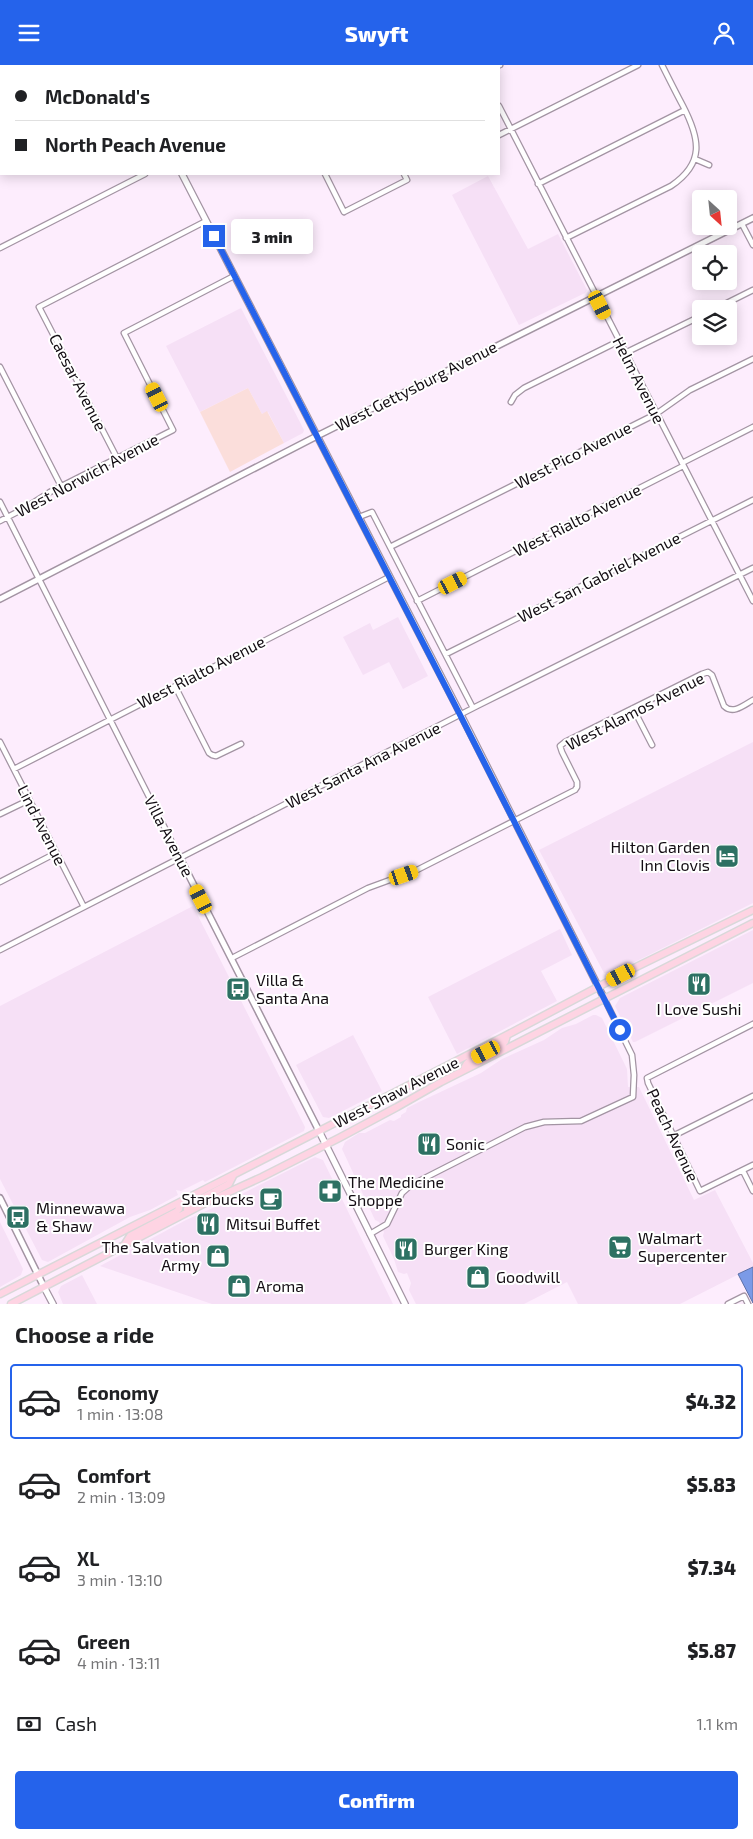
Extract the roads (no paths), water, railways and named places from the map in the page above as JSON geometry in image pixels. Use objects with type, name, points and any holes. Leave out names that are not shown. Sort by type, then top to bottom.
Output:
[{"type":"main road","points":[[183,175],[605,999]]},
{"type":"main road","name":"West Shaw Avenue","points":[[0,1294],[233,1176],[599,986],[753,910]]},
{"type":"main road","name":"West Shaw Avenue","points":[[12,1304],[753,923]]},
{"type":"main road","points":[[464,1070],[469,1061],[504,1043],[507,1035]]},
{"type":"main road","name":"Villa Avenue","points":[[320,1131],[405,1304]]},
{"type":"main road","points":[[188,1212],[189,1205],[229,1184],[233,1176]]},
{"type":"main road","points":[[125,1245],[130,1237],[176,1212],[179,1209],[180,1203]]},
{"type":"main road","points":[[44,1287],[53,1304]]},
{"type":"street","points":[[500,134],[638,65]]},
{"type":"street","points":[[566,238],[671,186],[682,179],[690,169],[695,159],[696,140],[694,130],[662,65]]},
{"type":"street","name":"Helm Avenue","points":[[500,108],[753,601]]},
{"type":"street","points":[[538,184],[685,110]]},
{"type":"street","points":[[695,159],[709,165]]},
{"type":"street","points":[[0,248],[144,175]]},
{"type":"street","points":[[326,175],[344,212],[407,180],[404,175]]},
{"type":"street","name":"West Gettysburg Avenue","points":[[0,599],[317,436],[753,218]]},
{"type":"street","name":"Caesar Avenue","points":[[117,458],[39,307],[206,221]]},
{"type":"street","points":[[742,223],[753,245]]},
{"type":"street","name":"West Norwich Avenue","points":[[0,521],[61,486],[173,430],[124,333],[234,276]]},
{"type":"street","points":[[733,300],[753,290]]},
{"type":"street","points":[[625,353],[692,320]]},
{"type":"street","points":[[511,402],[515,395],[524,388],[619,341]]},
{"type":"street","name":"West Pico Avenue","points":[[390,547],[656,414],[690,390],[753,359]]},
{"type":"street","points":[[0,367],[61,486]]},
{"type":"street","name":"West Rialto Avenue","points":[[418,601],[753,427]]},
{"type":"street","name":"West San Gabriel Avenue","points":[[446,654],[753,500]]},
{"type":"street","name":"Villa Avenue","points":[[0,502],[320,1131]]},
{"type":"street","points":[[359,517],[372,512],[473,708]]},
{"type":"street","name":"West Santa Ana Avenue","points":[[0,951],[473,708],[753,567]]},
{"type":"street","name":"West Rialto Avenue","points":[[14,769],[389,577]]},
{"type":"street","name":"West Alamos Avenue","points":[[232,958],[368,888],[418,870],[575,790],[577,787],[560,746],[633,708],[708,672],[714,679],[724,706],[728,709],[732,711],[753,700]]},
{"type":"street","points":[[175,685],[209,753],[216,755],[241,744]]},
{"type":"street","points":[[633,708],[652,745]]},
{"type":"street","name":"Lind Avenue","points":[[0,742],[84,907]]},
{"type":"street","points":[[0,814],[29,799]]},
{"type":"street","points":[[0,882],[56,853]]},
{"type":"street","points":[[370,1234],[387,1224],[402,1193],[411,1185],[524,1127],[544,1122],[581,1121],[633,1097],[634,1075],[632,1055],[605,999]]},
{"type":"street","name":"Peach Avenue","points":[[743,1171],[700,1191],[647,1078],[753,1024]]},
{"type":"street","points":[[673,1136],[753,1096]]},
{"type":"street","points":[[753,1165],[743,1171],[753,1191]]},
{"type":"street","points":[[0,1198],[44,1287]]},
{"type":"street","points":[[728,1304],[744,1296],[748,1304]]},
{"type":"water","points":[[753,1267],[753,1303],[738,1274]]},
{"type":"place","name":"Hilton Garden Inn Clovis","points":[[727,856]]},
{"type":"place","name":"I Love Sushi","points":[[699,984]]},
{"type":"place","name":"Villa & Santa Ana","points":[[238,989]]},
{"type":"place","name":"Sonic","points":[[429,1144]]},
{"type":"place","name":"The Medicine Shoppe","points":[[330,1191]]},
{"type":"place","name":"Starbucks","points":[[271,1199]]},
{"type":"place","name":"Minnewawa & Shaw","points":[[18,1217]]},
{"type":"place","name":"Mitsui Buffet","points":[[208,1224]]},
{"type":"place","name":"Walmart Supercenter","points":[[620,1247]]},
{"type":"place","name":"Burger King","points":[[406,1249]]},
{"type":"place","name":"The Salvation Army","points":[[218,1256]]},
{"type":"place","name":"Goodwill","points":[[478,1277]]},
{"type":"place","name":"Aroma","points":[[239,1286]]}]
